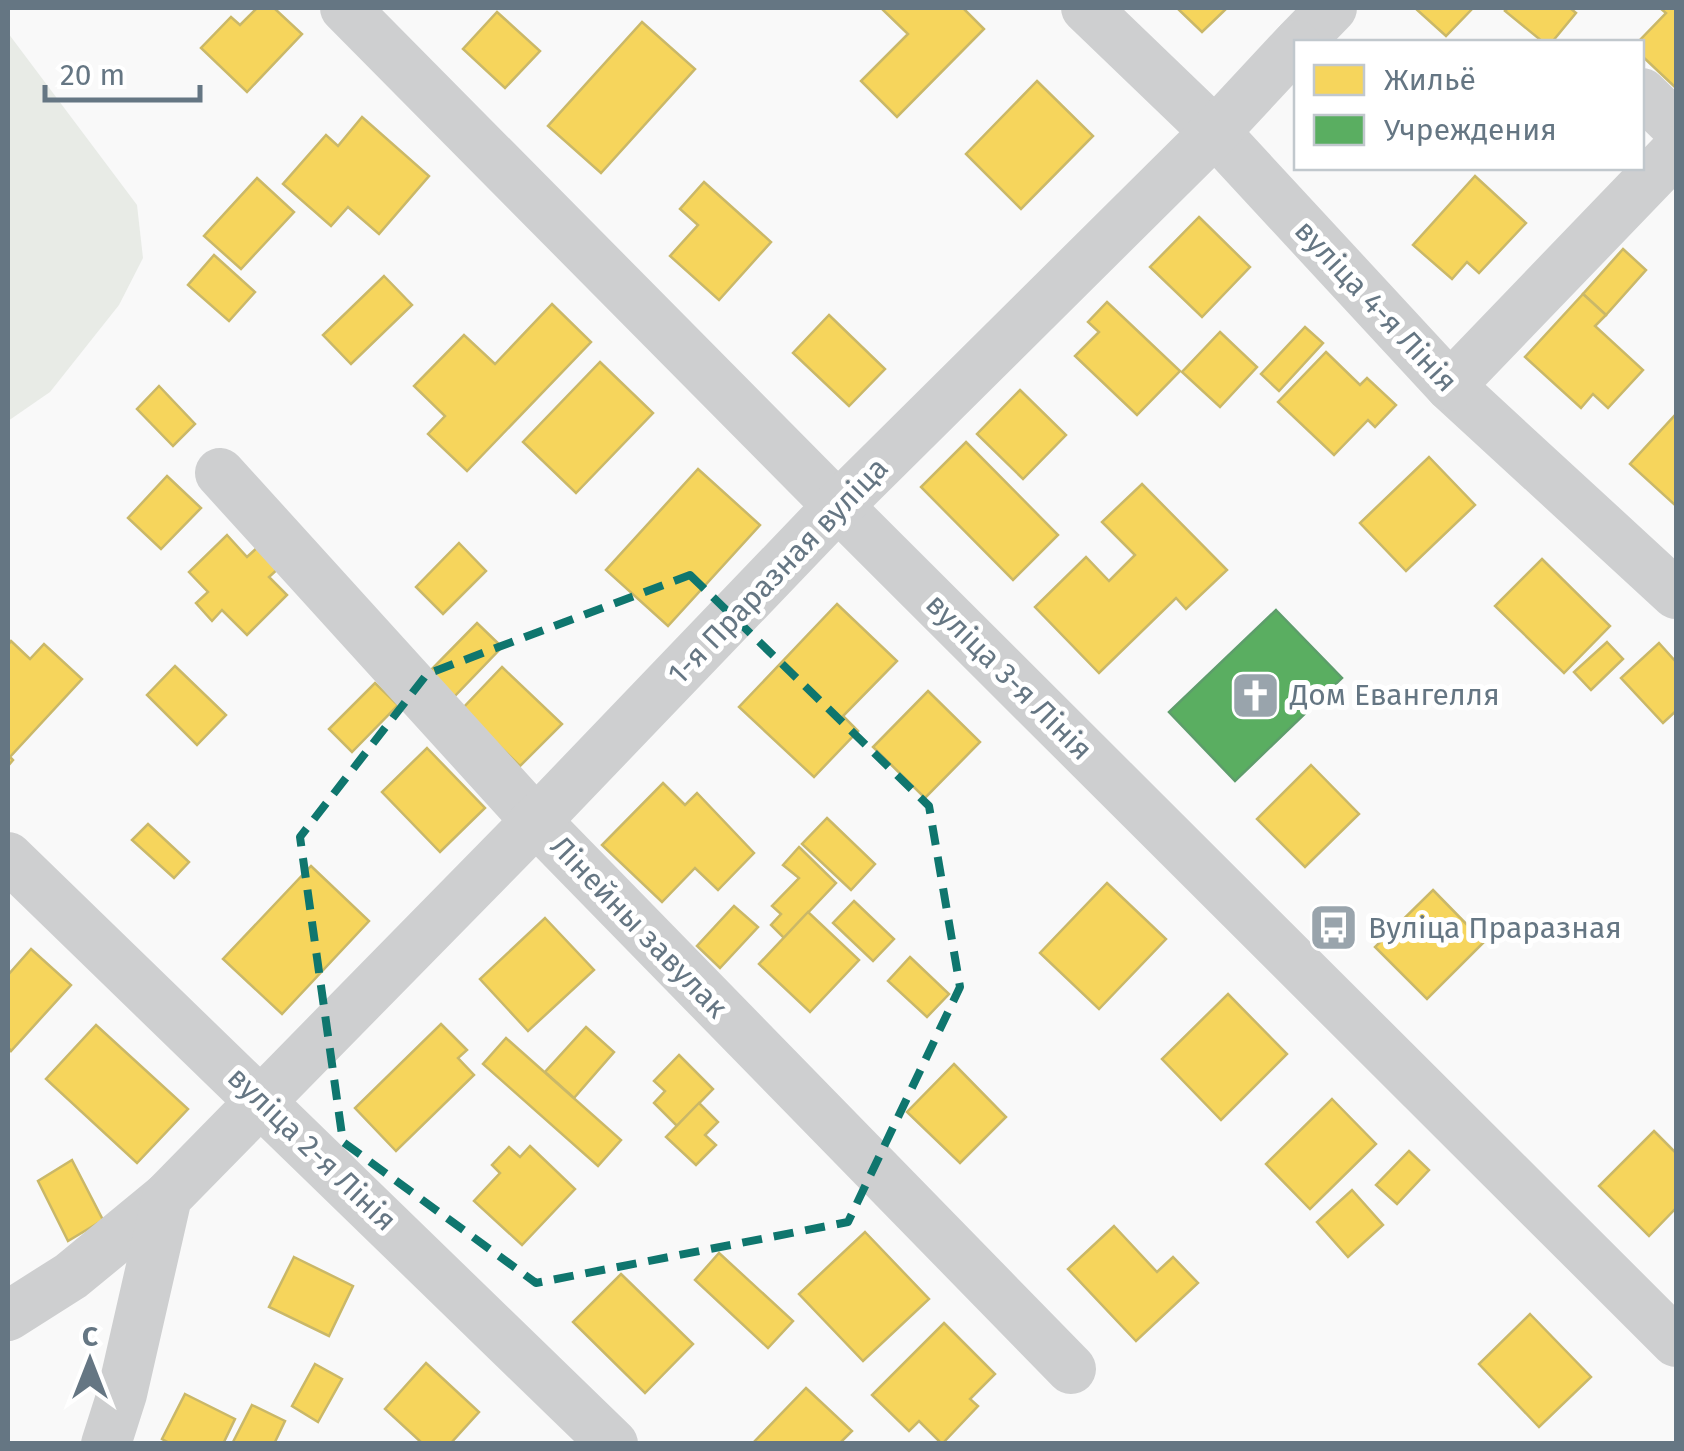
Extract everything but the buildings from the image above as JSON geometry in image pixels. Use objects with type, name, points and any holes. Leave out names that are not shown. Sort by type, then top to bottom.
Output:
[{"type":"street","name":"вуліца 3-я Лінія","points":[[346,8],[838,506],[1676,1342]]},
{"type":"street","name":"вуліца 4-я Лінія","points":[[1086,8],[1215,132],[1450,386],[1676,594]]},
{"type":"street","name":"1-я Праразная вуліца","points":[[1302,40],[1332,8]]},
{"type":"street","name":"1-я Праразная вуліца","points":[[8,1316],[71,1276],[168,1197],[536,822],[838,506],[1215,132],[1294,48]]},
{"type":"street","points":[[1644,95],[1676,126]]},
{"type":"street","points":[[1450,386],[1676,152]]},
{"type":"street","name":"Лінейны завулак","points":[[220,473],[536,822],[1071,1368]]},
{"type":"street","name":"вуліца 2-я Лінія","points":[[8,857],[614,1444]]},
{"type":"street","points":[[106,1444],[122,1394],[168,1197]]},
{"type":"highlighted area","points":[[690,575],[929,806],[960,987],[848,1222],[536,1283],[343,1142],[300,837],[427,674]]},
{"type":"shaded area","points":[[8,33],[137,205],[143,258],[119,305],[50,392],[8,421]]},
{"type":"place","name":"Дом Евангелля","points":[[1255,695]]},
{"type":"place","name":"Вуліца Праразная","points":[[1333,928]]}]
